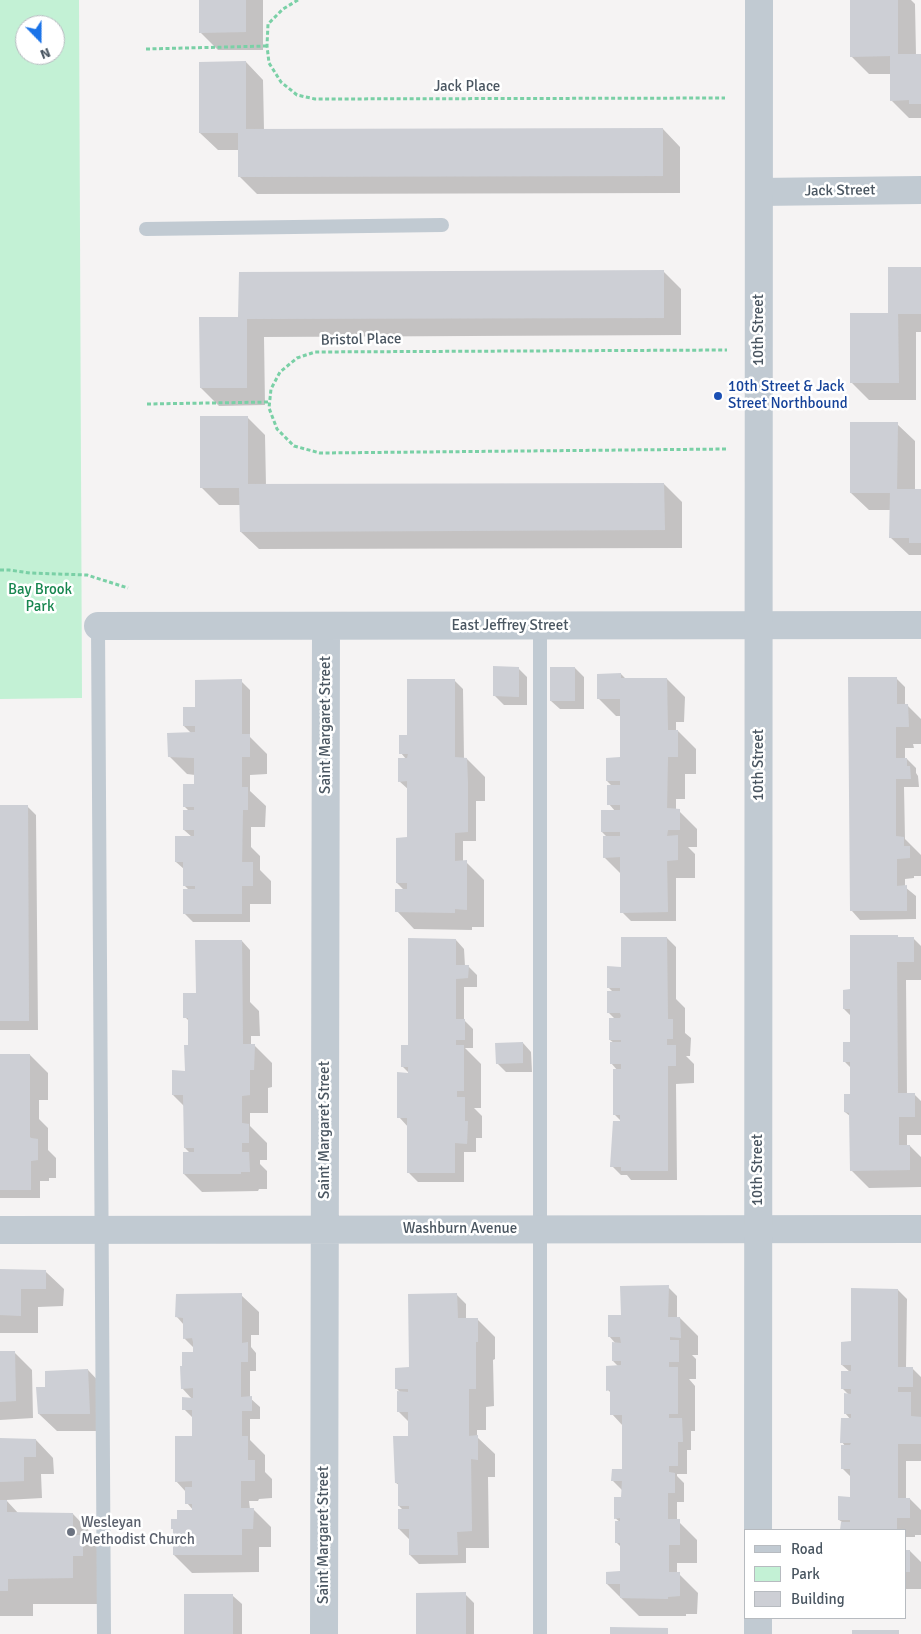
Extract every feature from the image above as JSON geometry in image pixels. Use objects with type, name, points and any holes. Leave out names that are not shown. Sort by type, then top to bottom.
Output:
[{"type":"street","name":"10th Street","points":[[758,1529],[759,0]]},
{"type":"street","name":"Jack Street","points":[[759,192],[921,190]]},
{"type":"street","name":"East Jeffrey Street","points":[[98,626],[921,625]]},
{"type":"street","name":"Saint Margaret Street","points":[[324,1634],[326,626]]},
{"type":"street","name":"Washburn Avenue","points":[[0,1230],[921,1229]]},
{"type":"street","points":[[758,1619],[758,1634]]},
{"type":"lane","points":[[146,229],[442,225]]},
{"type":"lane","points":[[98,626],[104,1634]]},
{"type":"lane","points":[[540,626],[540,1634]]},
{"type":"path","name":"Jack Place","points":[[298,0],[282,9],[268,24],[267,46],[269,63],[281,82],[297,95],[315,99],[758,98]]},
{"type":"path","points":[[146,49],[267,46]]},
{"type":"path","name":"Bristol Place","points":[[759,350],[315,352],[297,358],[280,372],[271,388],[269,408],[277,428],[294,446],[320,453],[759,449]]},
{"type":"path","points":[[147,404],[270,402]]},
{"type":"path","points":[[0,570],[30,573],[87,574],[128,588]]},
{"type":"green space","name":"Bay Brook Park","points":[[0,0],[79,0],[82,698],[0,699]]},
{"type":"building","points":[[199,0],[246,0],[246,32],[199,33]]},
{"type":"building","points":[[850,0],[898,0],[898,54],[921,54],[921,104],[909,104],[909,100],[890,101],[890,56],[850,57]]},
{"type":"building","points":[[246,61],[246,129],[663,128],[663,176],[238,177],[238,133],[199,133],[199,62]]},
{"type":"building","points":[[888,267],[921,267],[921,314],[898,314],[899,383],[850,383],[850,313],[888,313]]},
{"type":"building","points":[[664,270],[664,318],[247,319],[247,388],[200,388],[199,317],[238,317],[239,272]]},
{"type":"building","points":[[200,416],[248,416],[248,484],[664,483],[665,530],[240,532],[239,488],[200,488]]},
{"type":"building","points":[[850,422],[898,422],[897,489],[921,489],[921,543],[909,543],[909,538],[889,538],[890,493],[850,493]]},
{"type":"building","points":[[493,666],[519,667],[519,697],[493,696]]},
{"type":"building","points":[[550,667],[575,667],[575,701],[550,701]]},
{"type":"building","points":[[621,673],[621,678],[667,678],[668,730],[678,730],[678,757],[668,757],[667,808],[680,809],[680,830],[668,830],[667,836],[678,835],[678,860],[667,861],[668,912],[620,913],[620,857],[603,858],[603,836],[620,836],[620,832],[601,832],[601,810],[620,810],[620,805],[607,805],[607,785],[620,785],[620,781],[606,781],[606,758],[620,757],[620,699],[597,699],[597,674]]},
{"type":"building","points":[[848,677],[897,677],[897,704],[908,704],[909,727],[896,727],[896,758],[907,758],[911,779],[896,779],[896,836],[904,837],[904,846],[910,846],[910,858],[897,859],[897,886],[907,885],[907,911],[850,911]]},
{"type":"building","points":[[242,679],[242,734],[250,734],[250,757],[242,757],[242,787],[248,787],[248,810],[243,810],[242,862],[253,862],[253,886],[242,886],[242,914],[183,914],[183,889],[195,889],[195,886],[183,886],[183,862],[175,862],[175,836],[194,836],[194,830],[183,830],[183,810],[194,810],[194,807],[183,807],[183,784],[194,784],[194,758],[168,757],[167,733],[195,732],[195,726],[183,726],[183,707],[195,707],[195,680]]},
{"type":"building","points":[[407,679],[455,679],[455,757],[467,758],[468,832],[455,833],[455,861],[467,860],[467,910],[455,909],[455,913],[395,912],[395,889],[407,889],[407,883],[396,883],[396,838],[407,837],[407,781],[398,782],[398,758],[407,758],[408,754],[399,754],[399,735],[407,735]]},
{"type":"building","points":[[0,805],[28,805],[29,1021],[0,1021]]},
{"type":"building","points":[[850,935],[914,937],[914,962],[897,962],[898,1093],[915,1093],[915,1117],[899,1117],[899,1145],[910,1145],[910,1170],[850,1171],[849,1113],[844,1112],[844,1094],[850,1094],[850,1062],[843,1062],[843,1042],[850,1042],[850,1009],[843,1009],[843,990],[850,989]]},
{"type":"building","points":[[621,937],[667,937],[668,1019],[673,1019],[673,1039],[667,1039],[667,1045],[676,1045],[676,1066],[668,1066],[668,1171],[621,1171],[621,1167],[610,1167],[613,1121],[620,1121],[620,1115],[613,1115],[613,1069],[621,1069],[621,1064],[610,1064],[610,1042],[621,1042],[621,1040],[609,1040],[609,1018],[620,1018],[621,1016],[620,1013],[607,1013],[607,991],[620,991],[620,988],[607,988],[607,966],[621,967]]},
{"type":"building","points":[[408,938],[456,939],[456,965],[469,965],[468,978],[456,979],[456,1019],[465,1019],[465,1040],[456,1040],[456,1045],[464,1045],[464,1091],[457,1091],[457,1097],[465,1097],[465,1121],[468,1121],[467,1144],[455,1143],[455,1173],[407,1173],[407,1118],[397,1118],[397,1072],[408,1073],[408,1067],[401,1067],[401,1045],[408,1045]]},
{"type":"building","points":[[195,940],[242,940],[243,1044],[255,1044],[254,1070],[250,1070],[250,1095],[242,1096],[242,1123],[249,1124],[249,1143],[242,1143],[242,1152],[249,1152],[250,1172],[241,1172],[241,1174],[183,1174],[183,1152],[194,1152],[194,1148],[184,1148],[183,1095],[172,1095],[172,1070],[185,1071],[184,1045],[188,1045],[188,1018],[183,1018],[183,993],[196,993]]},
{"type":"building","points":[[523,1042],[523,1063],[496,1064],[495,1043]]},
{"type":"building","points":[[0,1054],[30,1054],[30,1137],[38,1139],[38,1160],[31,1161],[31,1190],[0,1190]]},
{"type":"building","points":[[0,1269],[46,1270],[46,1289],[21,1289],[21,1316],[0,1315]]},
{"type":"building","points":[[669,1285],[668,1317],[680,1317],[681,1338],[670,1337],[670,1340],[679,1340],[679,1362],[669,1362],[669,1367],[678,1367],[678,1414],[669,1414],[669,1418],[682,1418],[683,1442],[678,1442],[678,1466],[669,1466],[669,1472],[675,1473],[675,1493],[668,1493],[668,1519],[680,1519],[680,1545],[669,1545],[669,1572],[680,1572],[680,1596],[668,1597],[668,1599],[620,1598],[620,1584],[606,1584],[606,1572],[620,1571],[620,1543],[615,1543],[615,1521],[620,1521],[620,1518],[614,1519],[614,1497],[621,1497],[622,1481],[611,1481],[612,1469],[622,1469],[622,1415],[610,1415],[610,1390],[606,1391],[606,1366],[621,1365],[621,1361],[612,1361],[612,1342],[621,1343],[620,1337],[608,1337],[608,1315],[621,1315],[620,1286]]},
{"type":"building","points":[[851,1288],[898,1289],[898,1367],[913,1367],[913,1387],[898,1387],[898,1392],[911,1392],[911,1416],[921,1417],[921,1444],[898,1444],[898,1498],[910,1498],[910,1518],[897,1518],[897,1529],[840,1529],[841,1522],[850,1522],[850,1520],[838,1520],[838,1496],[850,1497],[850,1469],[841,1469],[841,1445],[850,1445],[851,1443],[840,1443],[841,1418],[851,1418],[851,1414],[844,1414],[844,1393],[851,1394],[851,1389],[841,1389],[841,1371],[851,1371],[851,1365],[841,1365],[841,1342],[851,1341]]},
{"type":"building","points":[[242,1293],[242,1343],[248,1342],[248,1362],[241,1362],[241,1397],[252,1396],[252,1411],[242,1411],[242,1436],[248,1436],[248,1460],[255,1460],[255,1481],[241,1481],[241,1508],[254,1508],[253,1529],[242,1529],[242,1555],[173,1555],[171,1519],[177,1519],[177,1510],[192,1510],[192,1504],[185,1504],[185,1487],[192,1487],[192,1481],[175,1482],[175,1436],[192,1436],[192,1410],[182,1410],[182,1397],[193,1398],[193,1388],[181,1389],[180,1366],[182,1366],[182,1352],[193,1352],[193,1342],[192,1338],[183,1339],[183,1318],[175,1317],[176,1294]]},
{"type":"building","points":[[457,1293],[458,1318],[478,1318],[476,1389],[469,1389],[469,1436],[478,1435],[478,1460],[471,1459],[472,1531],[457,1532],[458,1555],[409,1555],[409,1529],[398,1529],[398,1509],[409,1509],[409,1506],[398,1506],[398,1483],[395,1483],[393,1436],[408,1436],[408,1412],[397,1412],[397,1391],[408,1392],[408,1389],[395,1389],[395,1368],[409,1367],[408,1294]]},
{"type":"building","points":[[0,1351],[15,1351],[16,1401],[0,1402]]},
{"type":"building","points":[[88,1369],[90,1414],[38,1414],[36,1387],[45,1387],[45,1371]]},
{"type":"building","points":[[0,1438],[36,1439],[36,1457],[24,1457],[24,1481],[0,1482]]},
{"type":"building","points":[[0,1500],[7,1500],[7,1512],[73,1513],[73,1535],[83,1535],[83,1556],[73,1556],[73,1578],[8,1579],[8,1591],[0,1591]]},
{"type":"building","points":[[906,1550],[910,1550],[910,1572],[906,1572]]},
{"type":"building","points":[[466,1592],[466,1634],[416,1634],[416,1593]]},
{"type":"building","points":[[184,1594],[233,1594],[233,1634],[184,1634]]},
{"type":"building","points":[[610,1627],[668,1628],[668,1634],[610,1634]]},
{"type":"building","points":[[852,1630],[899,1630],[899,1634],[852,1634]]},
{"type":"place","name":"10th Street & Jack Street Northbound","points":[[718,396]]},
{"type":"place","name":"Wesleyan Methodist Church","points":[[71,1532]]}]
